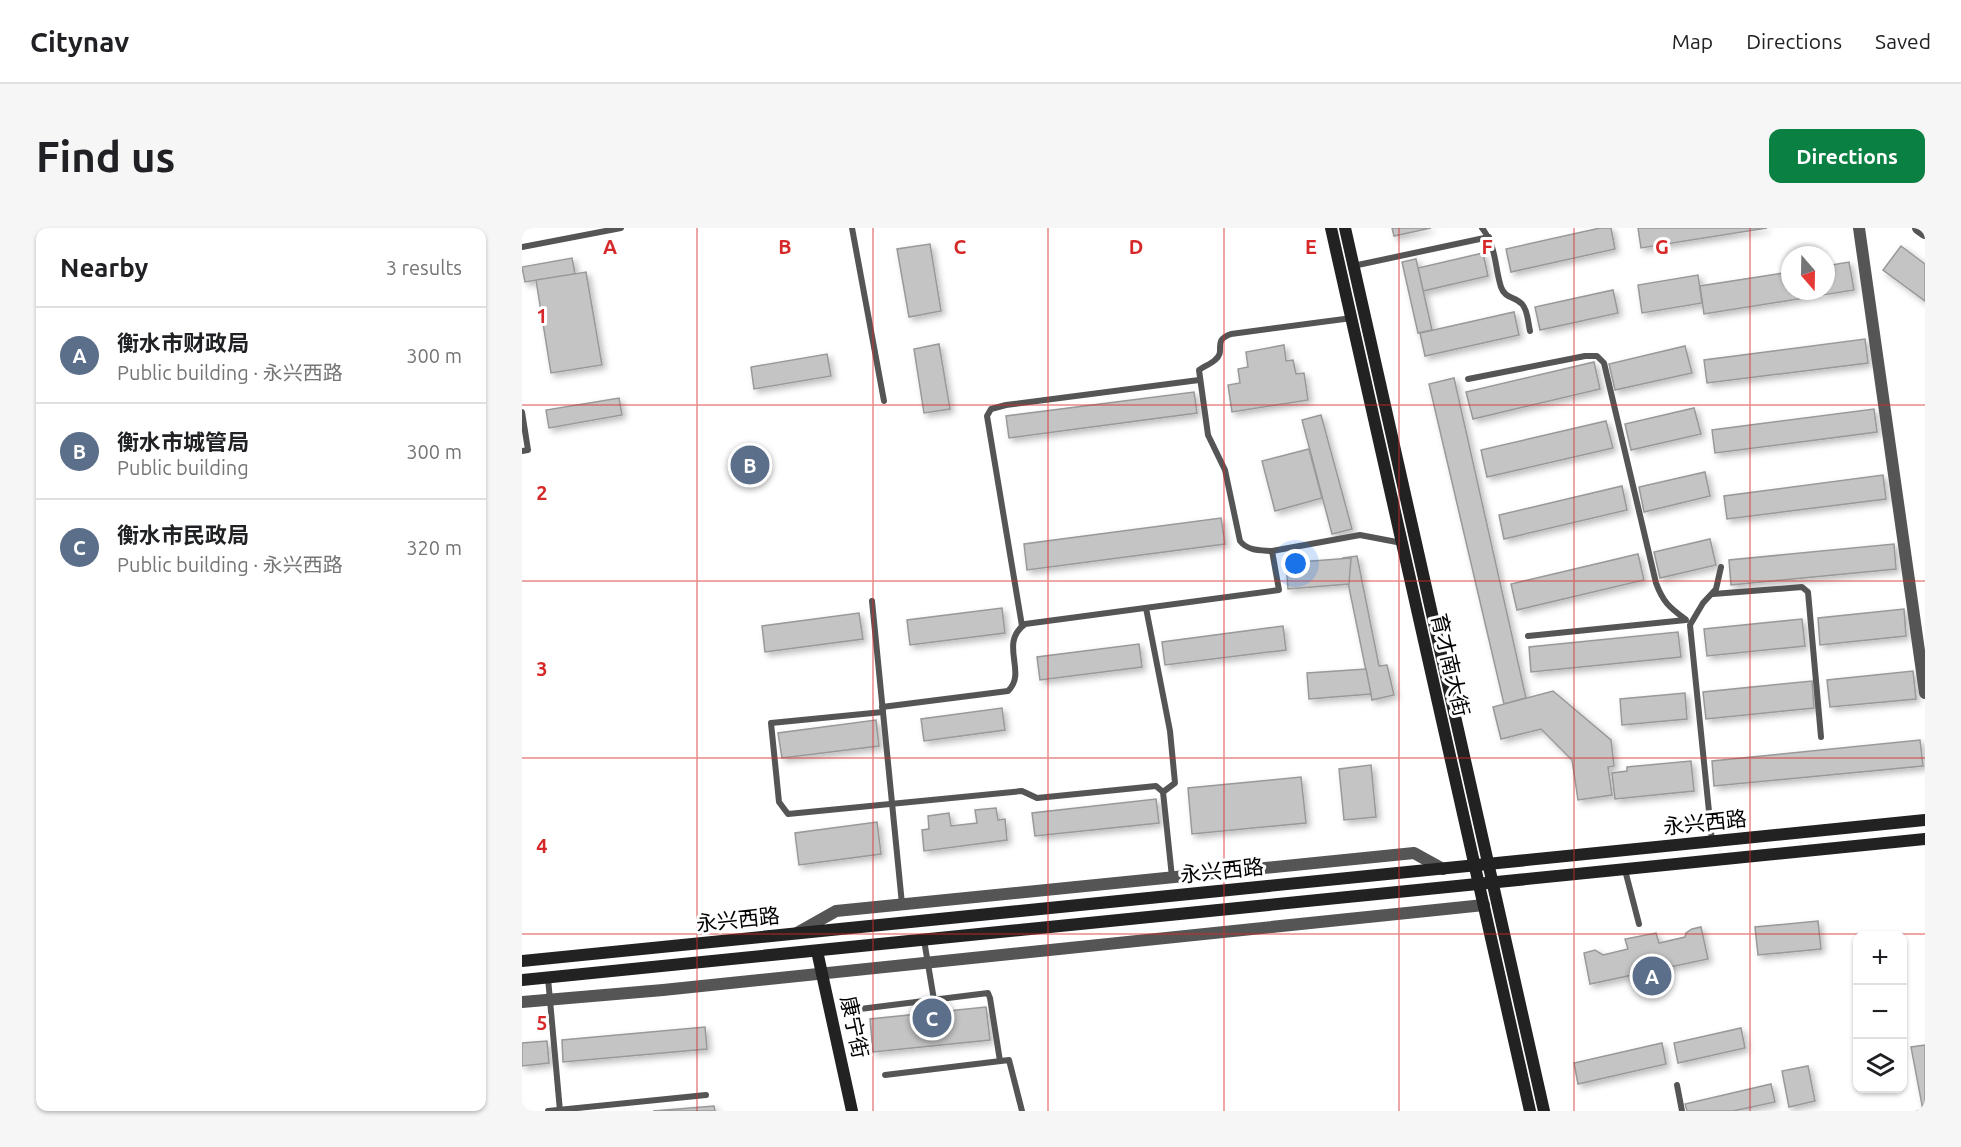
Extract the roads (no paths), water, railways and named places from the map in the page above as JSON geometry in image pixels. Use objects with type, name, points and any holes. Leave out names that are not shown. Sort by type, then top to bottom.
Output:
[{"type":"main road","name":"育才南大街","points":[[1331,228],[1530,1111]]},
{"type":"main road","name":"育才南大街","points":[[1345,228],[1544,1111]]},
{"type":"main road","name":"永兴西路","points":[[522,961],[1925,820]]},
{"type":"main road","name":"永兴西路","points":[[522,980],[1925,839]]},
{"type":"main road","name":"康宁街","points":[[817,951],[852,1111]]},
{"type":"street","points":[[1859,228],[1925,693]]},
{"type":"street","points":[[1918,228],[1925,233]]},
{"type":"street","points":[[797,933],[836,911],[1414,853],[1443,869]]},
{"type":"street","points":[[522,1002],[822,974],[1484,905]]},
{"type":"lane","points":[[522,247],[621,228]]},
{"type":"lane","points":[[852,228],[884,401]]},
{"type":"lane","points":[[1482,228],[1489,237],[1501,288],[1506,296],[1521,302],[1526,310],[1530,331]]},
{"type":"lane","points":[[1353,266],[1489,237]]},
{"type":"lane","points":[[1352,318],[1231,334],[1223,337],[1216,360],[1199,370],[1208,435],[1225,470],[1240,541],[1249,549],[1272,551],[1360,535],[1402,543]]},
{"type":"lane","points":[[1468,379],[1585,356],[1597,356],[1604,363],[1656,583],[1669,608],[1690,625]]},
{"type":"lane","points":[[1022,626],[987,416],[991,410],[1006,405],[1199,380]]},
{"type":"lane","points":[[522,412],[528,450],[522,451]]},
{"type":"lane","points":[[1172,878],[1163,792],[1156,786],[1037,798],[1022,791],[788,814],[779,802],[771,723],[1008,691],[1013,686],[1015,678],[1012,641],[1022,626],[1029,623],[1279,590],[1272,551]]},
{"type":"lane","points":[[1712,842],[1690,625],[1703,603],[1713,594],[1719,582],[1721,567]]},
{"type":"lane","points":[[1713,594],[1802,586],[1808,592],[1821,737]]},
{"type":"lane","points":[[872,601],[902,905]]},
{"type":"lane","points":[[1146,608],[1170,731],[1175,783],[1163,792]]},
{"type":"lane","points":[[1527,636],[1684,619]]},
{"type":"lane","points":[[1625,870],[1639,924]]},
{"type":"lane","points":[[924,940],[934,1000]]},
{"type":"lane","points":[[548,978],[560,1110]]},
{"type":"lane","points":[[860,1009],[988,993],[1000,1061]]},
{"type":"lane","points":[[885,1076],[1009,1060],[1022,1111]]},
{"type":"lane","points":[[1677,1085],[1682,1111]]},
{"type":"lane","points":[[548,1111],[706,1095]]},
{"type":"place","name":"衡水市城管局","points":[[750,465]]},
{"type":"place","name":"衡水市财政局","points":[[1652,976]]},
{"type":"place","name":"衡水市民政局","points":[[932,1018]]}]
